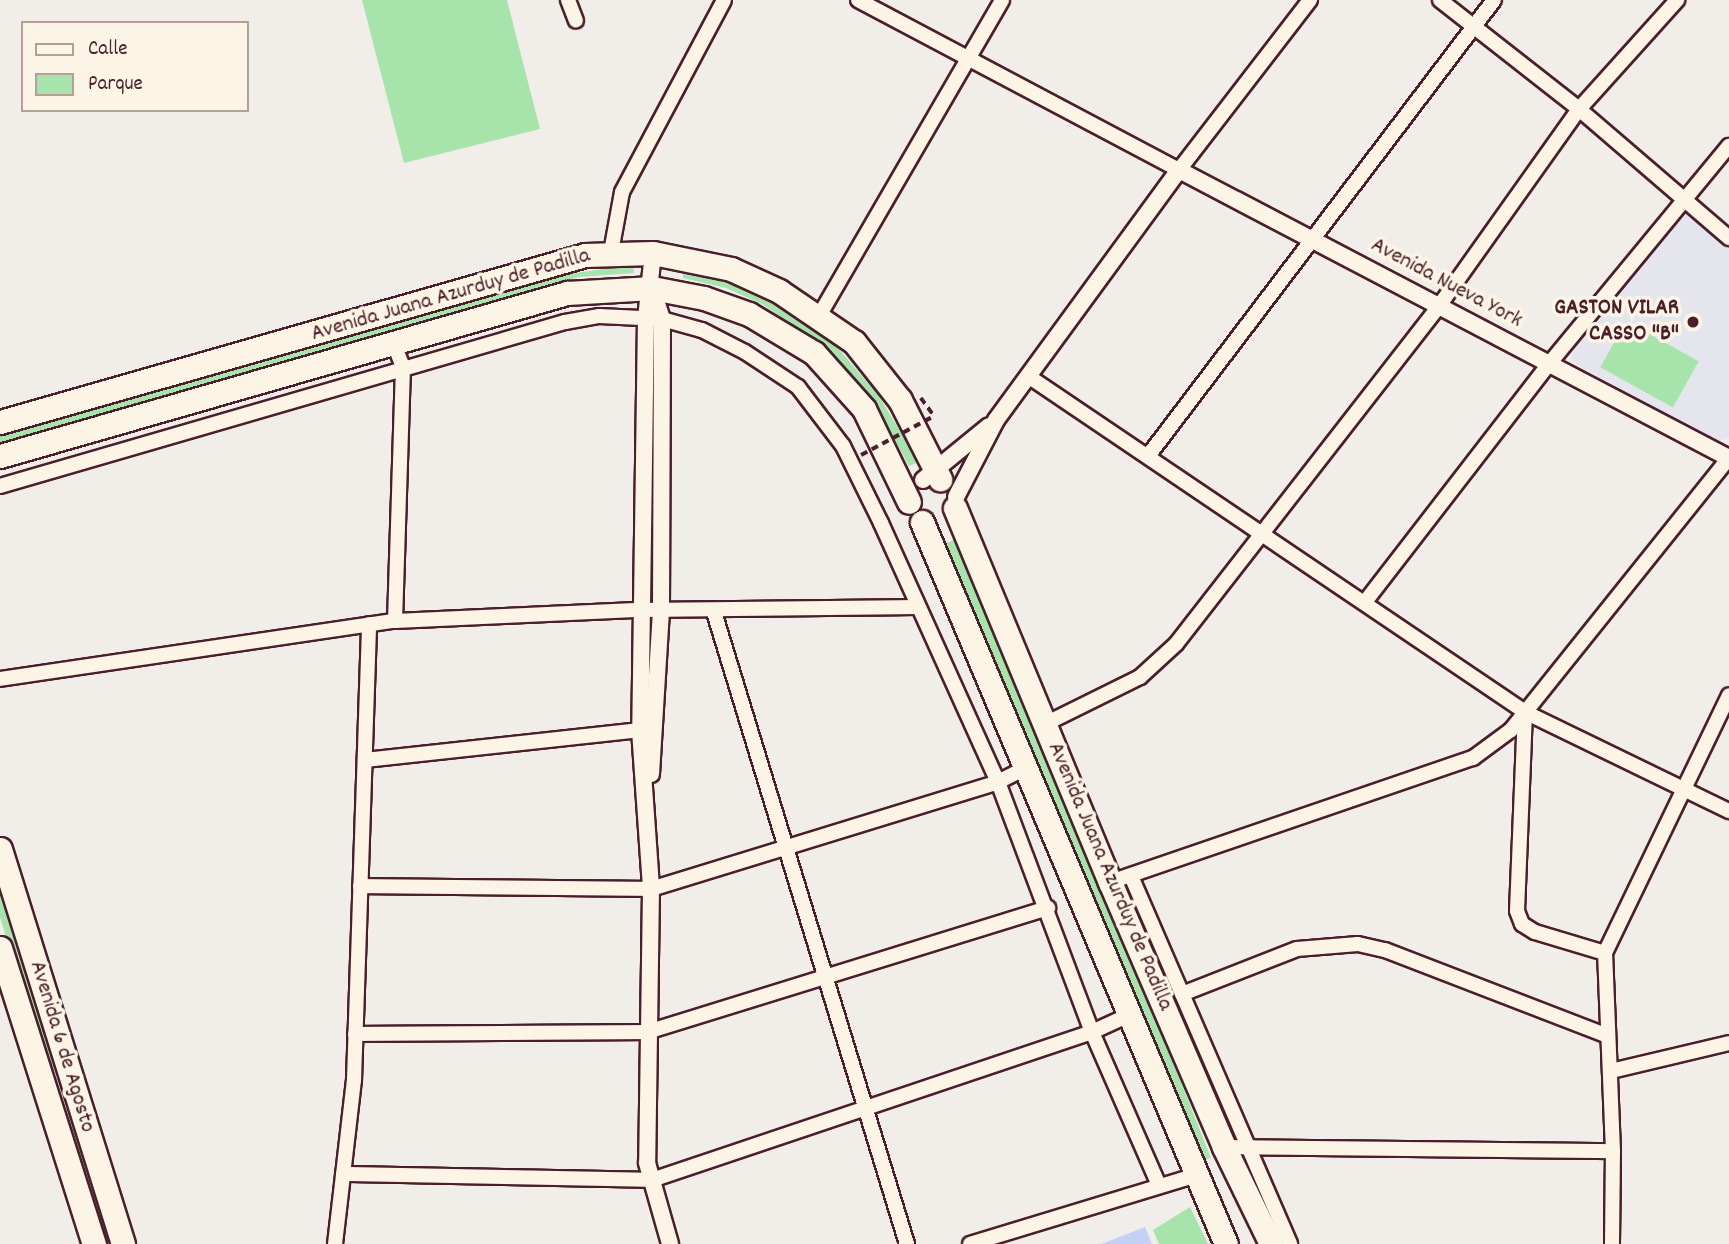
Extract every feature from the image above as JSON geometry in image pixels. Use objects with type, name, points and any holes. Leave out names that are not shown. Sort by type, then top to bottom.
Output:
[{"type":"highway","name":"Avenida Juana Azurduy de Padilla","points":[[0,422],[557,262],[611,252],[653,253],[731,269],[779,290],[819,316],[877,368],[933,476]]},
{"type":"highway","name":"Avenida Juana Azurduy de Padilla","points":[[0,456],[567,293],[652,288],[704,298],[749,314],[814,353],[864,409],[909,502]]},
{"type":"highway","points":[[933,476],[955,502],[943,522],[922,522],[909,502],[912,489],[933,476]]},
{"type":"highway","name":"Avenida Juana Azurduy de Padilla","points":[[955,502],[1045,724],[1120,879],[1224,1147],[1271,1244]]},
{"type":"highway","name":"Avenida Juana Azurduy de Padilla","points":[[922,522],[1028,767],[1226,1244]]},
{"type":"highway","name":"Avenida 6 de Agosto","points":[[0,849],[4,875],[123,1244]]},
{"type":"highway","name":"Avenida 6 de Agosto","points":[[0,948],[94,1244]]},
{"type":"highway","points":[[46,1095],[73,1087]]},
{"type":"highway","points":[[1209,1204],[1244,1191]]},
{"type":"street","points":[[568,0],[576,21]]},
{"type":"street","points":[[611,252],[622,192],[724,0]]},
{"type":"street","points":[[858,0],[1179,170]]},
{"type":"street","points":[[819,316],[1002,0]]},
{"type":"street","points":[[955,502],[996,420],[1179,170],[1310,0]]},
{"type":"street","points":[[1440,0],[1475,24],[1579,109],[1729,237]]},
{"type":"street","points":[[1148,456],[1494,0]]},
{"type":"street","points":[[1045,724],[1117,691],[1161,661],[1439,306],[1579,109],[1677,0]]},
{"type":"street","points":[[1365,602],[1549,364],[1729,146]]},
{"type":"street","name":"Avenida Nueva York","points":[[1179,170],[1729,458]]},
{"type":"street","points":[[648,811],[662,611],[653,253]]},
{"type":"street","points":[[0,486],[565,322],[599,316],[654,318],[702,331],[746,352],[798,387],[843,446],[998,782],[1048,908],[1092,1032],[1159,1185]]},
{"type":"street","points":[[654,318],[640,610],[640,730],[648,811],[651,889],[647,1163],[670,1244]]},
{"type":"street","points":[[393,342],[403,367],[396,621]]},
{"type":"street","points":[[1028,376],[1525,712],[1729,811]]},
{"type":"street","points":[[933,476],[996,420]]},
{"type":"street","points":[[1290,1244],[1182,994],[1120,879],[1432,776],[1474,758],[1525,712],[1729,458]]},
{"type":"street","points":[[0,679],[396,621],[640,610],[714,612],[916,607]]},
{"type":"street","points":[[714,612],[828,977],[862,1109],[907,1244]]},
{"type":"street","points":[[335,1244],[355,1034],[369,624]]},
{"type":"street","points":[[1612,1244],[1613,1151],[1605,953],[1729,695]]},
{"type":"street","points":[[1525,712],[1517,911],[1522,924],[1535,932],[1605,953]]},
{"type":"street","points":[[365,760],[640,730]]},
{"type":"street","points":[[360,886],[651,889],[998,782],[1028,767]]},
{"type":"street","points":[[355,1034],[647,1032],[1048,908]]},
{"type":"street","points":[[1182,994],[1297,949],[1358,944],[1385,950],[1608,1036]]},
{"type":"street","points":[[343,1174],[652,1180],[1092,1032],[1131,1014]]},
{"type":"street","points":[[1611,1071],[1729,1043]]},
{"type":"street","points":[[1224,1147],[1613,1151]]},
{"type":"street","points":[[970,1244],[1197,1175]]},
{"type":"path","points":[[861,455],[934,416],[924,396]]},
{"type":"shaded area","points":[[1688,215],[1729,243],[1729,438],[1721,440],[1709,439],[1571,361],[1573,350],[1679,218]]},
{"type":"green space","points":[[362,0],[507,0],[540,129],[404,163]]},
{"type":"green space","points":[[633,265],[634,273],[579,277],[547,285],[0,445],[0,436],[553,276]]},
{"type":"green space","points":[[683,270],[740,286],[814,327],[838,348],[878,395],[919,462],[909,466],[881,414],[829,349],[762,304],[726,288],[683,278]]},
{"type":"green space","points":[[1626,321],[1699,361],[1673,408],[1600,367]]},
{"type":"green space","points":[[955,539],[1129,952],[1211,1158],[1203,1161],[945,544]]},
{"type":"green space","points":[[4,895],[57,1069],[47,1072],[0,917],[0,896]]},
{"type":"green space","points":[[73,1111],[116,1243],[104,1244],[62,1115]]},
{"type":"green space","points":[[1190,1207],[1208,1244],[1159,1244],[1153,1230]]},
{"type":"building","points":[[1145,1227],[1152,1244],[1101,1244]]},
{"type":"place","name":"GASTON VILAR CASSO \"B\"","points":[[1693,322]]}]
